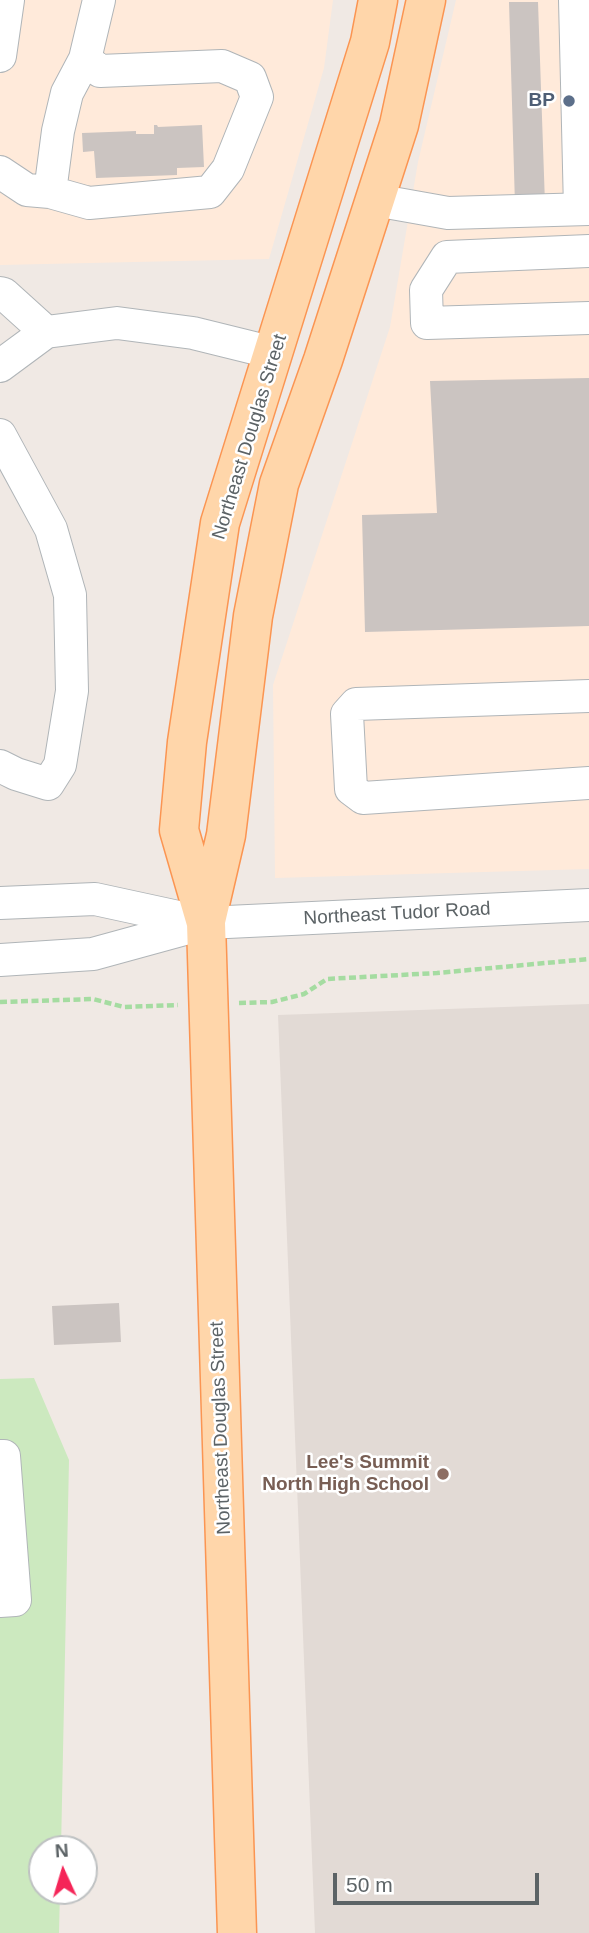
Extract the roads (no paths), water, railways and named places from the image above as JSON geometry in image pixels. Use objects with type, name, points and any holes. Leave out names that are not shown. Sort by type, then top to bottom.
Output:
[{"type":"main road","name":"Northeast Douglas Street","points":[[206,923],[179,830],[187,742],[220,523],[370,42],[378,0]]},
{"type":"main road","name":"Northeast Douglas Street","points":[[237,1933],[206,923],[226,835],[253,616],[279,484],[399,125],[426,0]]},
{"type":"street","points":[[0,57],[8,0]]},
{"type":"street","points":[[50,192],[58,131],[67,93],[85,59],[99,0]]},
{"type":"street","points":[[375,200],[448,213],[584,209],[575,0]]},
{"type":"street","points":[[0,173],[27,190],[50,192],[89,203],[210,192],[228,169],[257,97],[250,78],[222,66],[100,71],[85,59]]},
{"type":"street","points":[[589,251],[447,257],[426,290],[426,323],[589,318]]},
{"type":"street","points":[[0,293],[46,332]]},
{"type":"street","points":[[0,366],[46,332],[117,323],[193,333],[274,353]]},
{"type":"street","points":[[0,435],[51,528],[69,595],[72,691],[60,765],[48,784],[16,774],[0,765]]},
{"type":"street","points":[[589,696],[356,705],[347,714],[351,789],[363,798],[589,783]]},
{"type":"street","name":"Northeast Tudor Road","points":[[0,903],[95,899],[206,923]]},
{"type":"street","name":"Northeast Tudor Road","points":[[0,960],[93,954],[206,923],[589,905]]},
{"type":"street","points":[[0,1456],[4,1456],[15,1600],[0,1601]]},
{"type":"place","name":"BP","points":[[569,101]]},
{"type":"place","name":"Lee's Summit North High School","points":[[443,1474]]}]
